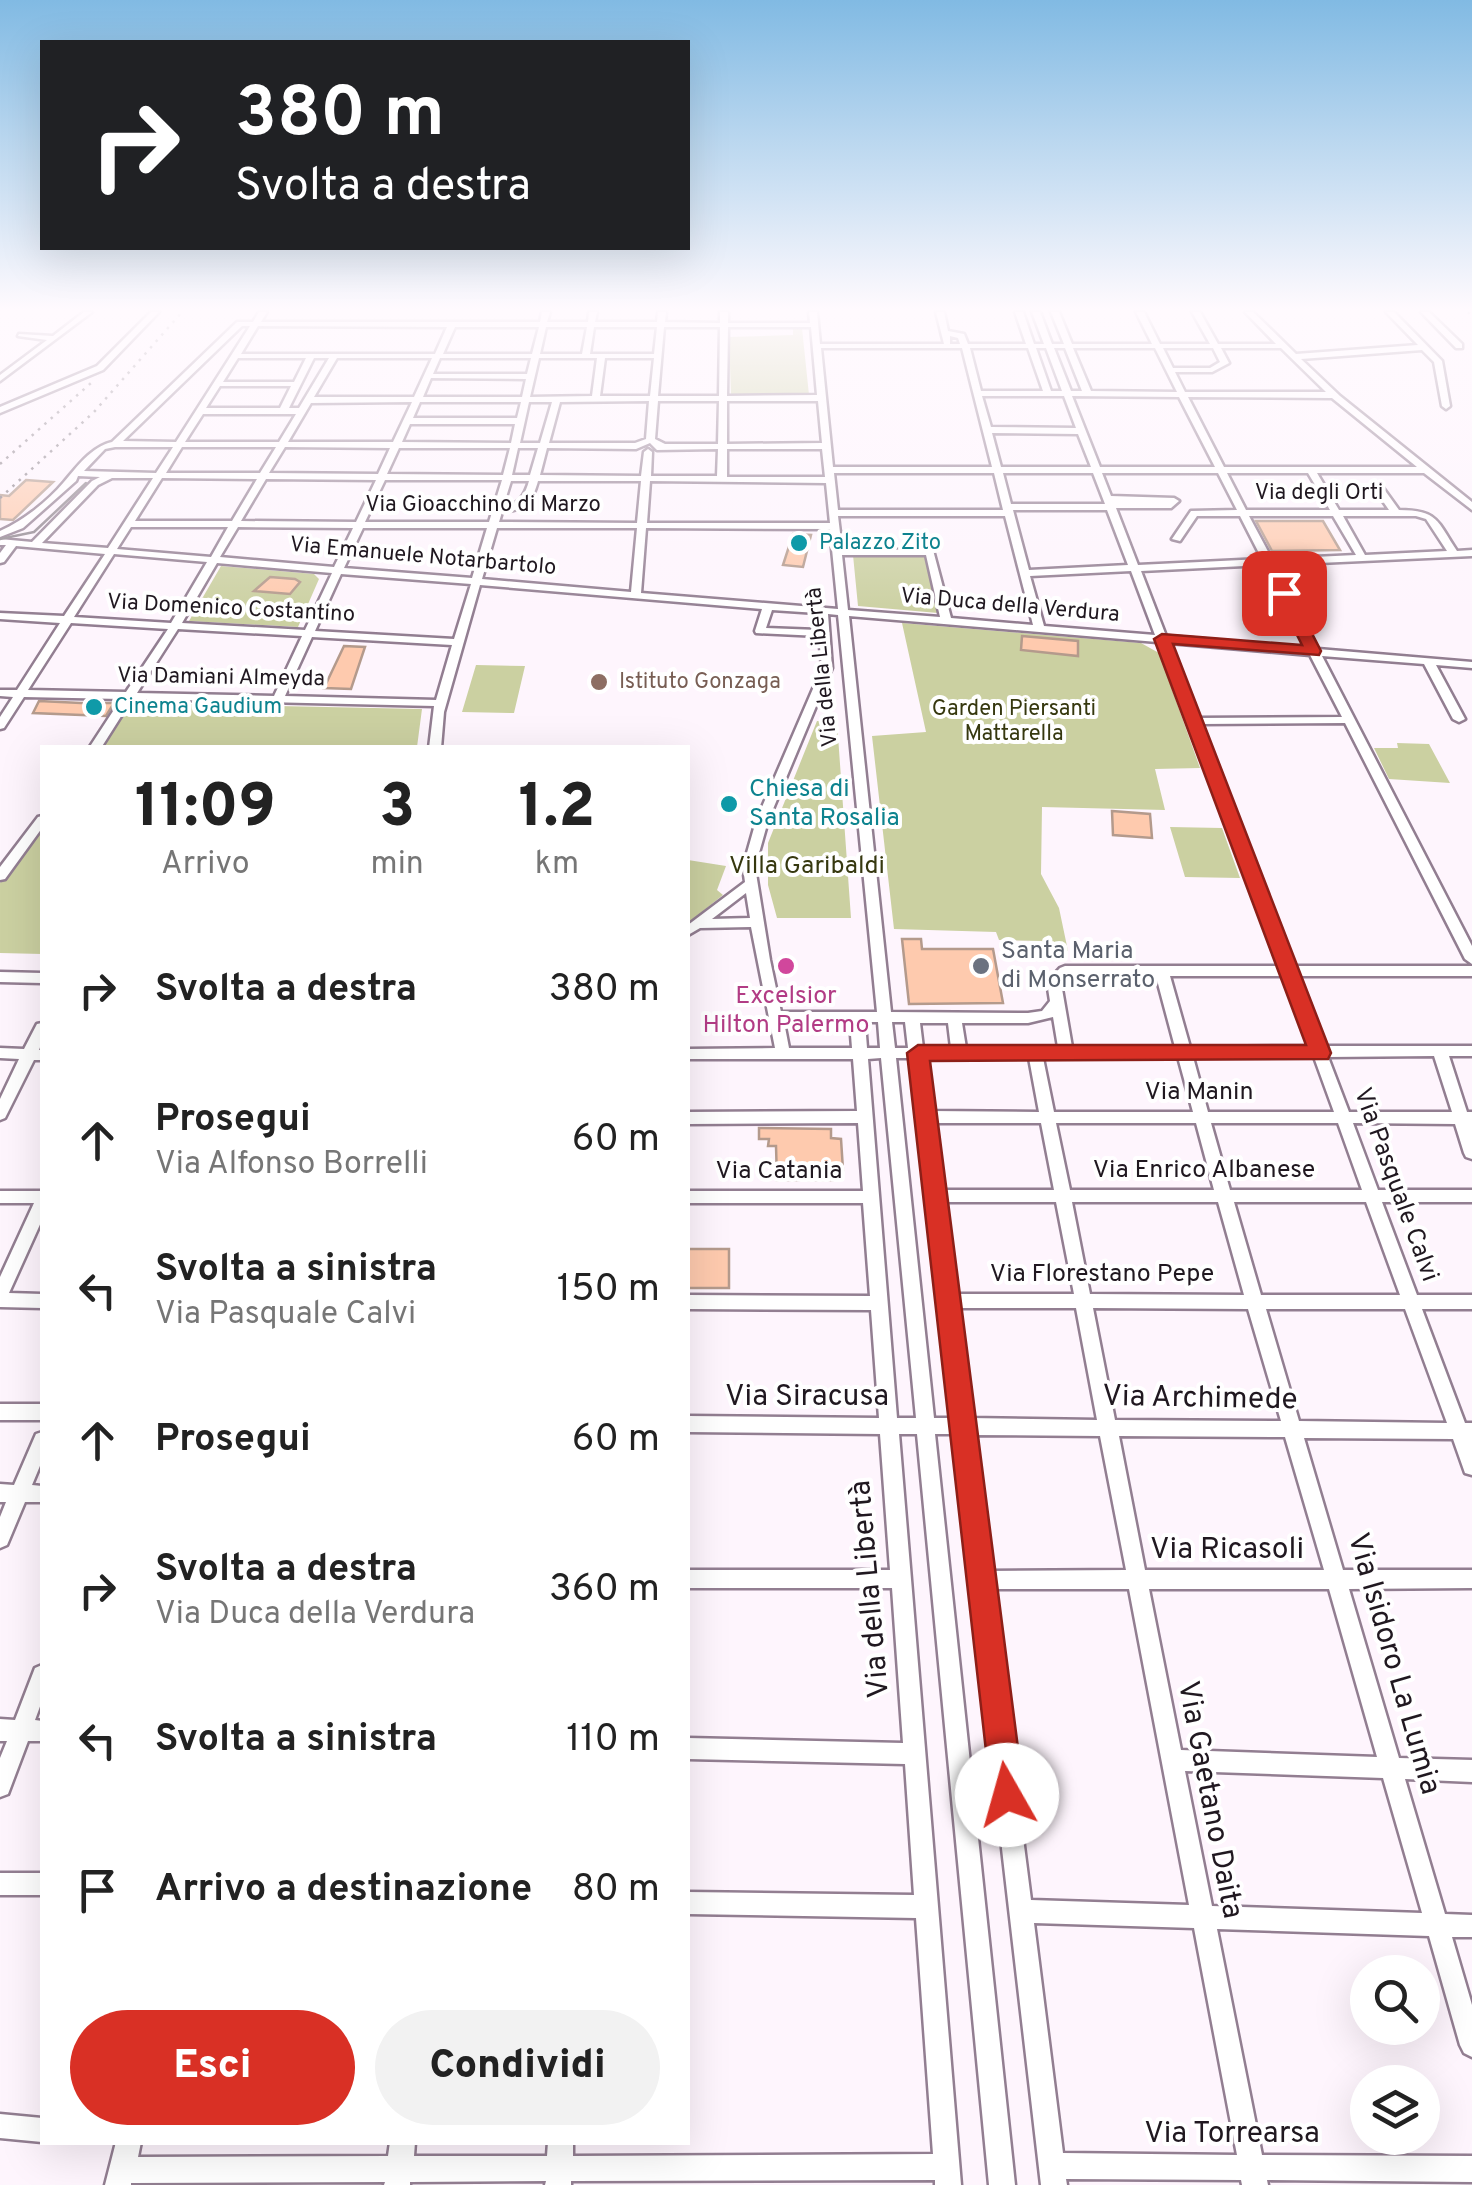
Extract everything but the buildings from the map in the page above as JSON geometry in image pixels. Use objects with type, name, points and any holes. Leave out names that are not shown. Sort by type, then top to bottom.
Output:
[{"type":"street","points":[[115,444],[146,414]]},
{"type":"street","points":[[0,726],[200,414]]},
{"type":"street","points":[[97,745],[132,696],[298,414]]},
{"type":"street","points":[[278,699],[411,414]]},
{"type":"street","points":[[435,745],[440,704],[523,414]]},
{"type":"street","points":[[498,510],[521,505],[536,478],[553,414]]},
{"type":"street","points":[[636,595],[652,414]]},
{"type":"street","points":[[722,479],[724,414]]},
{"type":"street","name":"Via della Libertà","points":[[824,414],[1002,2185]]},
{"type":"street","points":[[983,414],[1039,628]]},
{"type":"street","name":"Via Pasquale Calvi","points":[[1073,414],[1158,638],[1195,721],[1411,1301],[1465,1431],[1472,1466]]},
{"type":"street","points":[[1192,414],[1472,959]]},
{"type":"street","points":[[1356,414],[1472,507]]},
{"type":"street","points":[[408,421],[521,421]]},
{"type":"street","points":[[987,430],[1079,431]]},
{"type":"street","points":[[0,534],[20,526],[105,445],[827,446]]},
{"type":"street","points":[[79,470],[81,474],[120,476],[646,479],[999,470],[1423,470]]},
{"type":"street","points":[[1311,470],[1363,559]]},
{"type":"street","points":[[34,544],[95,483],[120,476]]},
{"type":"street","points":[[68,481],[92,477],[97,479],[95,483]]},
{"type":"street","points":[[1378,486],[1396,513]]},
{"type":"street","points":[[833,513],[1010,510],[1108,504],[1174,502],[1171,506],[1108,504]]},
{"type":"street","name":"Via degli Orti","points":[[1178,539],[1194,513],[1396,513],[1430,517],[1454,554]]},
{"type":"street","name":"Via Gioacchino di Marzo","points":[[131,524],[834,526]]},
{"type":"street","name":"Via Emanuele Notarbartolo","points":[[0,542],[843,612]]},
{"type":"street","points":[[0,560],[14,544]]},
{"type":"street","points":[[837,552],[930,552],[946,620]]},
{"type":"street","points":[[1026,573],[1472,553]]},
{"type":"street","points":[[768,606],[760,631],[824,632]]},
{"type":"street","points":[[783,1053],[756,922],[749,867],[762,821],[827,668],[822,610]]},
{"type":"street","name":"Via Duca della Verdura","points":[[843,612],[1472,664]]},
{"type":"street","name":"Via Domenico Costantino","points":[[0,616],[459,642]]},
{"type":"street","points":[[1428,661],[1459,718]]},
{"type":"street","name":"Via Damiani Almeyda","points":[[0,693],[440,704]]},
{"type":"street","points":[[1195,721],[1348,720]]},
{"type":"street","points":[[0,876],[40,823]]},
{"type":"street","points":[[693,928],[750,884]]},
{"type":"street","points":[[693,928],[756,922]]},
{"type":"street","points":[[1066,1053],[1054,982],[1065,972],[1472,971]]},
{"type":"street","name":"Via Isidoro La Lumia","points":[[1162,972],[1223,1194],[1472,2045]]},
{"type":"street","points":[[0,976],[40,978]]},
{"type":"street","points":[[775,1017],[1037,1017],[1056,1004]]},
{"type":"street","name":"Via della Libertà","points":[[857,1017],[948,2176]]},
{"type":"street","points":[[912,1017],[1053,2176]]},
{"type":"street","points":[[954,1017],[959,1053]]},
{"type":"street","points":[[1004,1018],[1010,1052]]},
{"type":"street","points":[[690,1054],[1472,1051]]},
{"type":"street","name":"Via Gaetano Daita","points":[[1035,1052],[1253,2176]]},
{"type":"street","points":[[1440,1052],[1467,1118],[1472,1153]]},
{"type":"street","points":[[0,1053],[36,1054],[0,1114]]},
{"type":"street","points":[[690,1118],[863,1117]]},
{"type":"street","name":"Via Manin","points":[[926,1117],[1467,1118]]},
{"type":"street","name":"Via Enrico Albanese","points":[[936,1196],[1472,1196]]},
{"type":"street","points":[[0,1197],[40,1201]]},
{"type":"street","name":"Via Catania","points":[[690,1197],[870,1197]]},
{"type":"street","points":[[40,1206],[0,1298],[40,1301]]},
{"type":"street","name":"Via Florestano Pepe","points":[[948,1301],[1472,1302]]},
{"type":"street","points":[[690,1302],[878,1303]]},
{"type":"street","points":[[0,1412],[40,1412]]},
{"type":"street","name":"Via Siracusa","points":[[690,1424],[926,1424]]},
{"type":"street","name":"Via Archimede","points":[[926,1424],[1465,1431]]},
{"type":"street","points":[[0,1539],[10,1494],[40,1443]]},
{"type":"street","points":[[10,1494],[40,1494]]},
{"type":"street","points":[[690,1580],[900,1579]]},
{"type":"street","name":"Via Ricasoli","points":[[982,1580],[1472,1579]]},
{"type":"street","points":[[0,1786],[40,1680]]},
{"type":"street","points":[[690,1749],[914,1754]]},
{"type":"street","points":[[1171,1760],[1472,1771]]},
{"type":"street","points":[[0,1884],[40,1884]]},
{"type":"street","points":[[690,1904],[926,1907]]},
{"type":"street","points":[[1021,1910],[1472,1926]]},
{"type":"street","points":[[0,2126],[40,2130]]},
{"type":"street","points":[[129,2145],[120,2177],[399,2177],[560,2165],[948,2176]]},
{"type":"street","points":[[399,2177],[404,2145]]},
{"type":"street","name":"Via Torrearsa","points":[[1053,2176],[1253,2176],[1472,2169]]},
{"type":"green space","points":[[853,555],[925,555],[938,613],[858,606]]},
{"type":"green space","points":[[221,566],[314,574],[319,579],[298,627],[189,621]]},
{"type":"green space","name":"Garden Piersanti Mattarella","points":[[902,623],[1141,643],[1159,653],[1200,768],[1155,769],[1165,810],[1042,807],[1041,874],[1059,908],[1068,951],[1042,949],[1042,941],[999,940],[996,932],[894,929],[872,736],[926,732]]},
{"type":"green space","points":[[476,665],[525,666],[514,713],[462,712]]},
{"type":"green space","points":[[131,703],[422,709],[417,745],[103,745]]},
{"type":"green space","name":"Villa Garibaldi","points":[[817,721],[837,722],[851,918],[777,918],[768,885],[768,843]]},
{"type":"green space","points":[[1397,743],[1429,744],[1450,783],[1389,779],[1374,748],[1398,748]]},
{"type":"green space","points":[[1170,827],[1222,828],[1240,878],[1185,877]]},
{"type":"green space","points":[[40,829],[40,954],[0,953],[0,883]]},
{"type":"green space","points":[[690,860],[726,866],[717,890],[723,895],[690,921]]},
{"type":"tram line","points":[[0,539],[34,532],[86,483]]},
{"type":"railway","points":[[0,464],[56,414]]},
{"type":"railway","points":[[0,498],[92,414]]},
{"type":"place","name":"Palazzo Zito","points":[[799,543]]},
{"type":"place","name":"Istituto Gonzaga","points":[[599,682]]},
{"type":"place","name":"Cinema Gaudium","points":[[94,707]]},
{"type":"place","name":"Chiesa di Santa Rosalia","points":[[729,804]]},
{"type":"place","name":"Excelsior Hilton Palermo","points":[[786,966]]},
{"type":"place","name":"Santa Maria di Monserrato","points":[[981,966]]},
{"type":"route","points":[[1007,1795],[918,1053],[1320,1053],[1162,639],[1313,651],[1284,593]]}]
